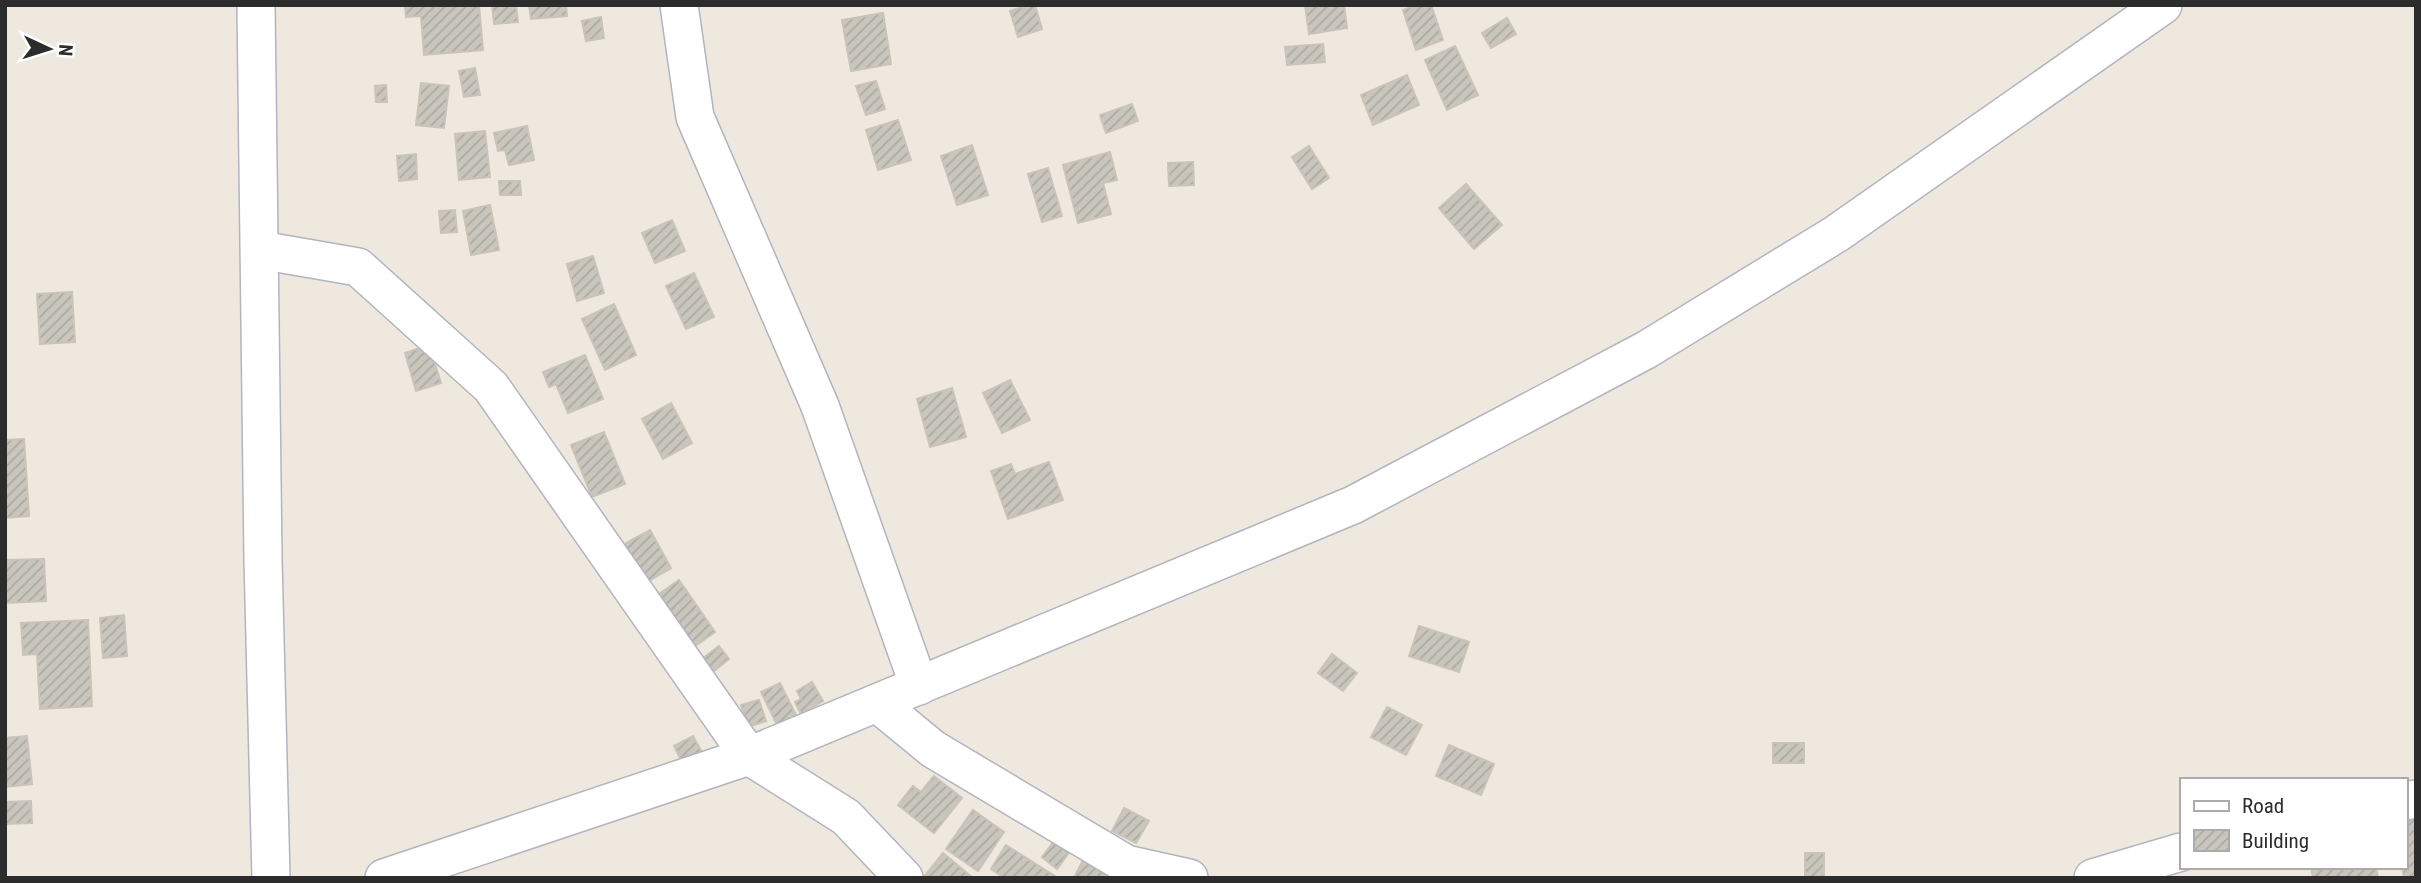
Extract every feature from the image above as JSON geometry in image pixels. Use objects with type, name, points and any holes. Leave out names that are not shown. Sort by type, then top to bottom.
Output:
[{"type":"street","points":[[256,5],[263,559],[271,878]]},
{"type":"street","points":[[679,5],[695,117],[820,406],[919,686]]},
{"type":"street","points":[[384,878],[749,756],[1353,505],[1646,350],[1836,234],[2163,5]]},
{"type":"street","points":[[260,250],[358,267],[491,387],[749,756],[846,817],[905,878]]},
{"type":"street","points":[[877,703],[933,749],[1126,864],[1189,878]]},
{"type":"street","points":[[2093,878],[2180,852]]},
{"type":"building","points":[[405,5],[479,5],[483,50],[424,55],[421,16],[406,17]]},
{"type":"building","points":[[492,5],[516,5],[518,22],[494,24]]},
{"type":"building","points":[[529,5],[566,5],[567,16],[531,19]]},
{"type":"building","points":[[1035,5],[1042,29],[1018,37],[1010,11]]},
{"type":"building","points":[[1305,5],[1344,5],[1347,28],[1309,34]]},
{"type":"building","points":[[1417,5],[1431,5],[1443,40],[1416,50],[1403,10]]},
{"type":"building","points":[[883,13],[891,64],[851,71],[842,20]]},
{"type":"building","points":[[601,17],[604,38],[586,41],[582,21]]},
{"type":"building","points":[[1507,18],[1516,34],[1491,48],[1482,33]]},
{"type":"building","points":[[1323,44],[1325,62],[1287,65],[1285,47]]},
{"type":"building","points":[[1455,46],[1478,95],[1447,110],[1425,60]]},
{"type":"building","points":[[475,68],[480,95],[464,97],[459,71]]},
{"type":"building","points":[[1407,75],[1419,105],[1373,125],[1361,95]]},
{"type":"building","points":[[876,81],[885,109],[866,115],[856,86]]},
{"type":"building","points":[[421,83],[449,86],[444,128],[416,125]]},
{"type":"building","points":[[386,85],[387,102],[376,102],[375,86]]},
{"type":"building","points":[[1132,104],[1138,121],[1106,133],[1100,115]]},
{"type":"building","points":[[898,120],[911,160],[878,170],[866,130]]},
{"type":"building","points":[[527,126],[534,160],[509,165],[505,150],[498,151],[494,133]]},
{"type":"building","points":[[485,131],[490,177],[459,180],[455,134]]},
{"type":"building","points":[[972,145],[988,195],[957,205],[941,156]]},
{"type":"building","points":[[1309,146],[1329,178],[1312,189],[1292,157]]},
{"type":"building","points":[[1110,152],[1117,180],[1103,183],[1111,214],[1078,223],[1063,165]]},
{"type":"building","points":[[416,154],[417,179],[399,181],[397,156]]},
{"type":"building","points":[[1193,162],[1194,185],[1169,186],[1168,163]]},
{"type":"building","points":[[1048,168],[1062,216],[1042,222],[1028,174]]},
{"type":"building","points":[[499,181],[520,181],[521,195],[500,195]]},
{"type":"building","points":[[1466,184],[1502,225],[1474,249],[1439,208]]},
{"type":"building","points":[[490,205],[499,250],[471,255],[463,211]]},
{"type":"building","points":[[455,210],[457,232],[441,233],[439,211]]},
{"type":"building","points":[[672,220],[685,251],[655,263],[642,233]]},
{"type":"building","points":[[593,256],[604,293],[577,301],[567,264]]},
{"type":"building","points":[[694,273],[714,317],[686,329],[666,286]]},
{"type":"building","points":[[72,292],[75,342],[40,344],[37,294]]},
{"type":"building","points":[[614,304],[636,355],[605,370],[582,319]]},
{"type":"building","points":[[429,345],[441,383],[416,391],[405,353]]},
{"type":"building","points":[[585,355],[603,399],[568,413],[556,384],[549,387],[543,372]]},
{"type":"building","points":[[1010,380],[1030,420],[1002,433],[983,393]]},
{"type":"building","points":[[952,388],[966,437],[930,447],[917,399]]},
{"type":"building","points":[[671,403],[692,443],[663,459],[642,419]]},
{"type":"building","points":[[604,432],[625,484],[592,497],[571,445]]},
{"type":"building","points":[[24,439],[29,516],[5,518],[5,440]]},
{"type":"building","points":[[1049,462],[1063,500],[1008,519],[991,471],[1011,464],[1015,474]]},
{"type":"building","points":[[650,530],[671,568],[638,587],[617,548]]},
{"type":"building","points":[[44,559],[46,601],[5,603],[5,560]]},
{"type":"building","points":[[679,580],[715,632],[688,651],[652,599]]},
{"type":"building","points":[[124,615],[127,656],[103,658],[100,618]]},
{"type":"building","points":[[88,620],[92,706],[40,709],[37,654],[23,655],[21,623]]},
{"type":"building","points":[[1419,626],[1469,642],[1459,672],[1409,656]]},
{"type":"building","points":[[719,646],[729,659],[704,679],[693,666]]},
{"type":"building","points":[[1332,654],[1357,673],[1343,691],[1318,673]]},
{"type":"building","points":[[812,682],[823,701],[801,714],[795,702],[801,699],[797,691]]},
{"type":"building","points":[[780,683],[797,717],[778,727],[761,692]]},
{"type":"building","points":[[759,700],[766,721],[748,727],[741,705]]},
{"type":"building","points":[[1387,707],[1422,725],[1406,755],[1371,737]]},
{"type":"building","points":[[27,736],[32,784],[5,787],[5,738]]},
{"type":"building","points":[[693,736],[704,756],[684,766],[674,746]]},
{"type":"building","points":[[1773,743],[1804,743],[1804,763],[1773,763]]},
{"type":"building","points":[[1449,745],[1494,764],[1481,795],[1436,776]]},
{"type":"building","points":[[934,776],[962,798],[934,833],[898,805],[913,786],[921,792]]},
{"type":"building","points":[[31,801],[32,823],[5,824],[5,802]]},
{"type":"building","points":[[1124,808],[1149,821],[1136,843],[1112,831]]},
{"type":"building","points":[[973,810],[1004,832],[978,871],[946,849]]},
{"type":"building","points":[[2416,816],[2416,878],[2404,878],[2402,869],[2407,869],[2407,817]]},
{"type":"building","points":[[1058,836],[1073,847],[1057,869],[1042,857]]},
{"type":"building","points":[[1006,845],[1058,878],[1004,878],[991,869]]},
{"type":"building","points":[[943,853],[973,878],[923,878]]},
{"type":"building","points":[[1805,853],[1824,853],[1824,878],[1805,878]]},
{"type":"building","points":[[1086,854],[1109,866],[1103,878],[1074,878]]},
{"type":"building","points":[[2311,869],[2376,869],[2378,878],[2313,878]]}]
